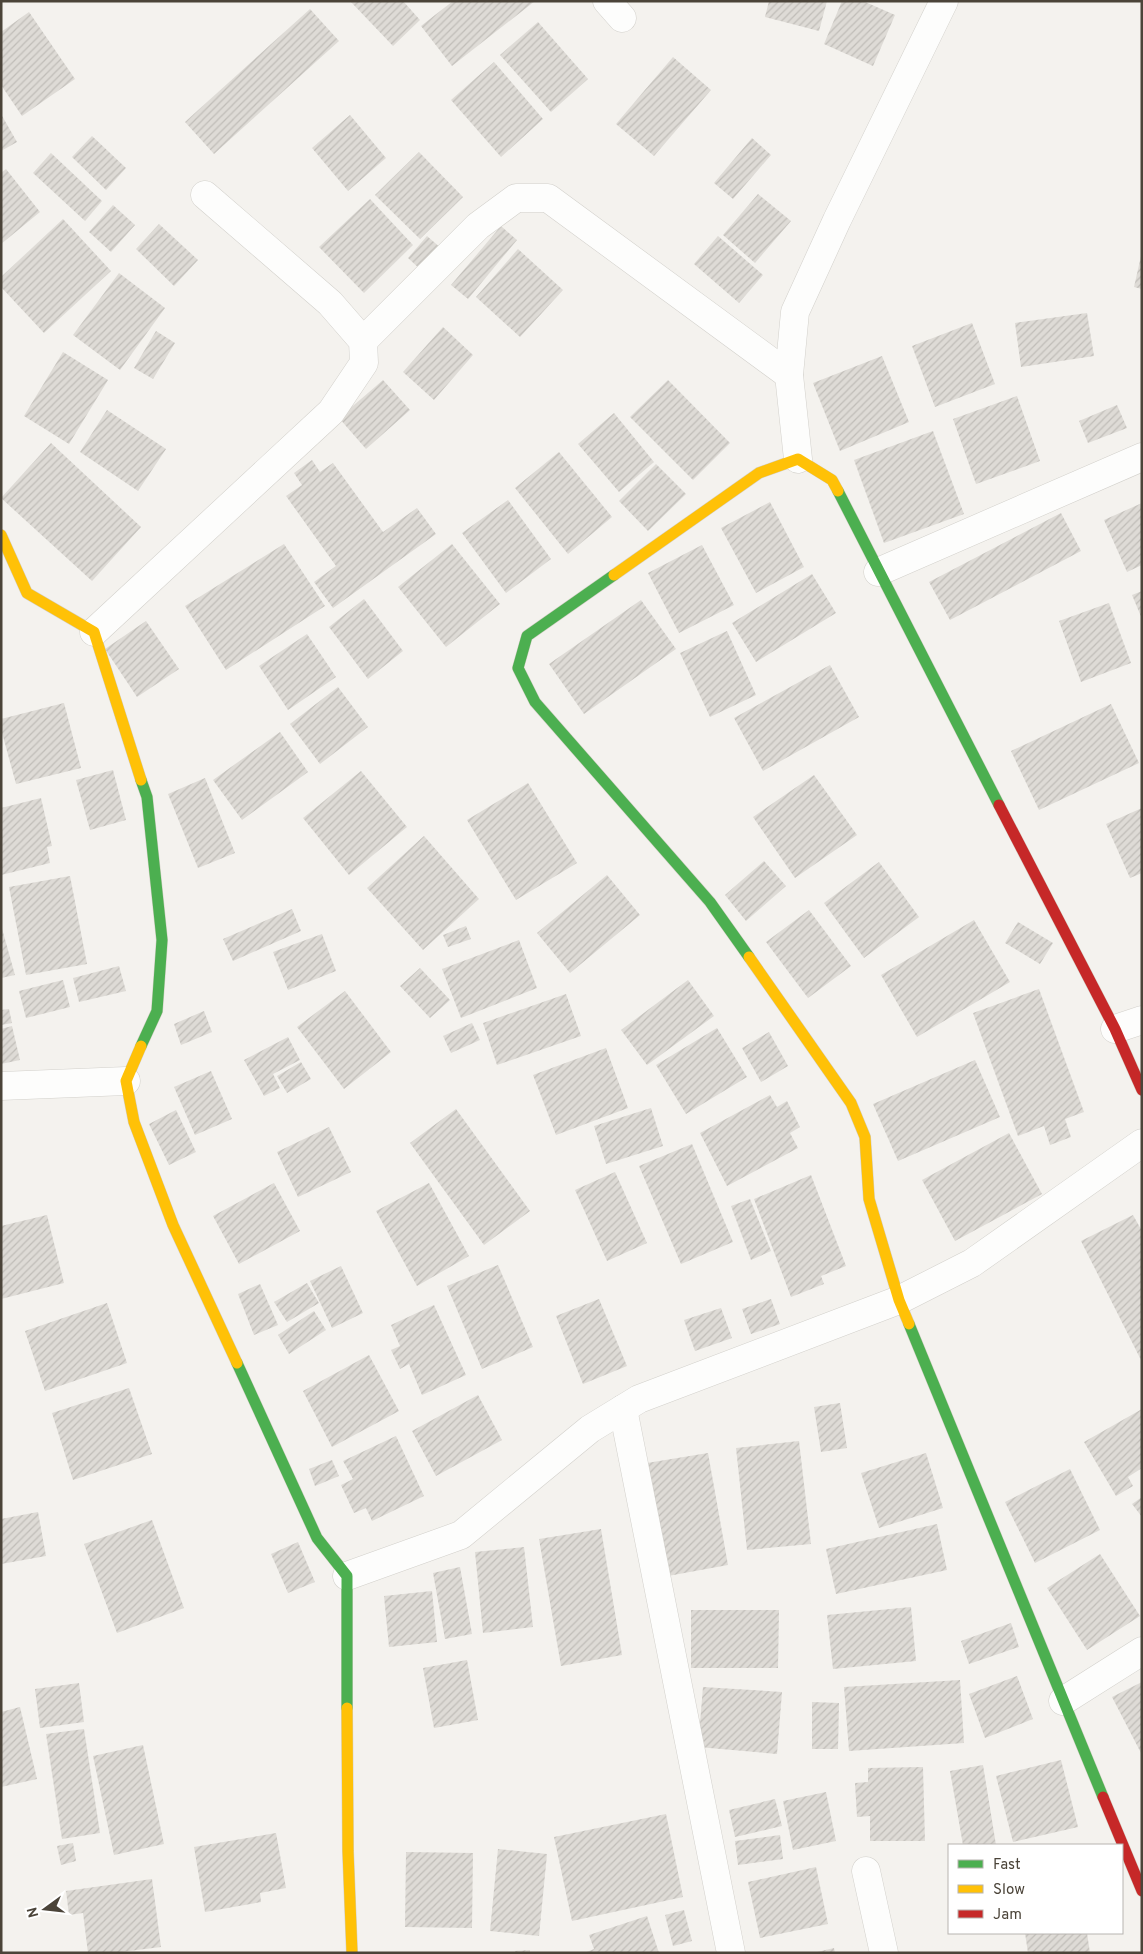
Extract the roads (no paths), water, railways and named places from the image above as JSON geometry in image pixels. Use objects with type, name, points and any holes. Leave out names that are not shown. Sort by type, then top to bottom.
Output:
[{"type":"street","points":[[798,459],[789,375],[795,312],[837,220],[944,1]]},
{"type":"street","points":[[94,632],[331,412],[364,363],[363,342],[330,303],[205,195]]},
{"type":"street","points":[[363,342],[478,226],[516,198],[548,198],[789,375]]},
{"type":"street","points":[[878,572],[1142,457]]},
{"type":"street","points":[[798,459],[832,480],[1116,1029],[1142,1090]]},
{"type":"street","points":[[798,459],[759,473],[527,636],[518,668],[535,702],[710,902],[851,1103],[865,1137],[869,1200],[899,1300],[1122,1844]]},
{"type":"street","points":[[1,535],[27,593],[94,632],[146,797],[162,940],[157,1011],[126,1081],[134,1122],[173,1225],[318,1538],[347,1576],[348,1851],[352,1953]]},
{"type":"street","points":[[1116,1029],[1142,1020]]},
{"type":"street","points":[[1,1086],[126,1081]]},
{"type":"street","points":[[347,1576],[461,1535],[590,1429],[639,1399],[899,1300],[972,1263],[1142,1143]]},
{"type":"street","points":[[623,1409],[731,1953]]},
{"type":"street","points":[[1063,1701],[1142,1651]]},
{"type":"street","points":[[1123,1845],[1142,1891]]},
{"type":"street","points":[[866,1871],[884,1953]]}]
